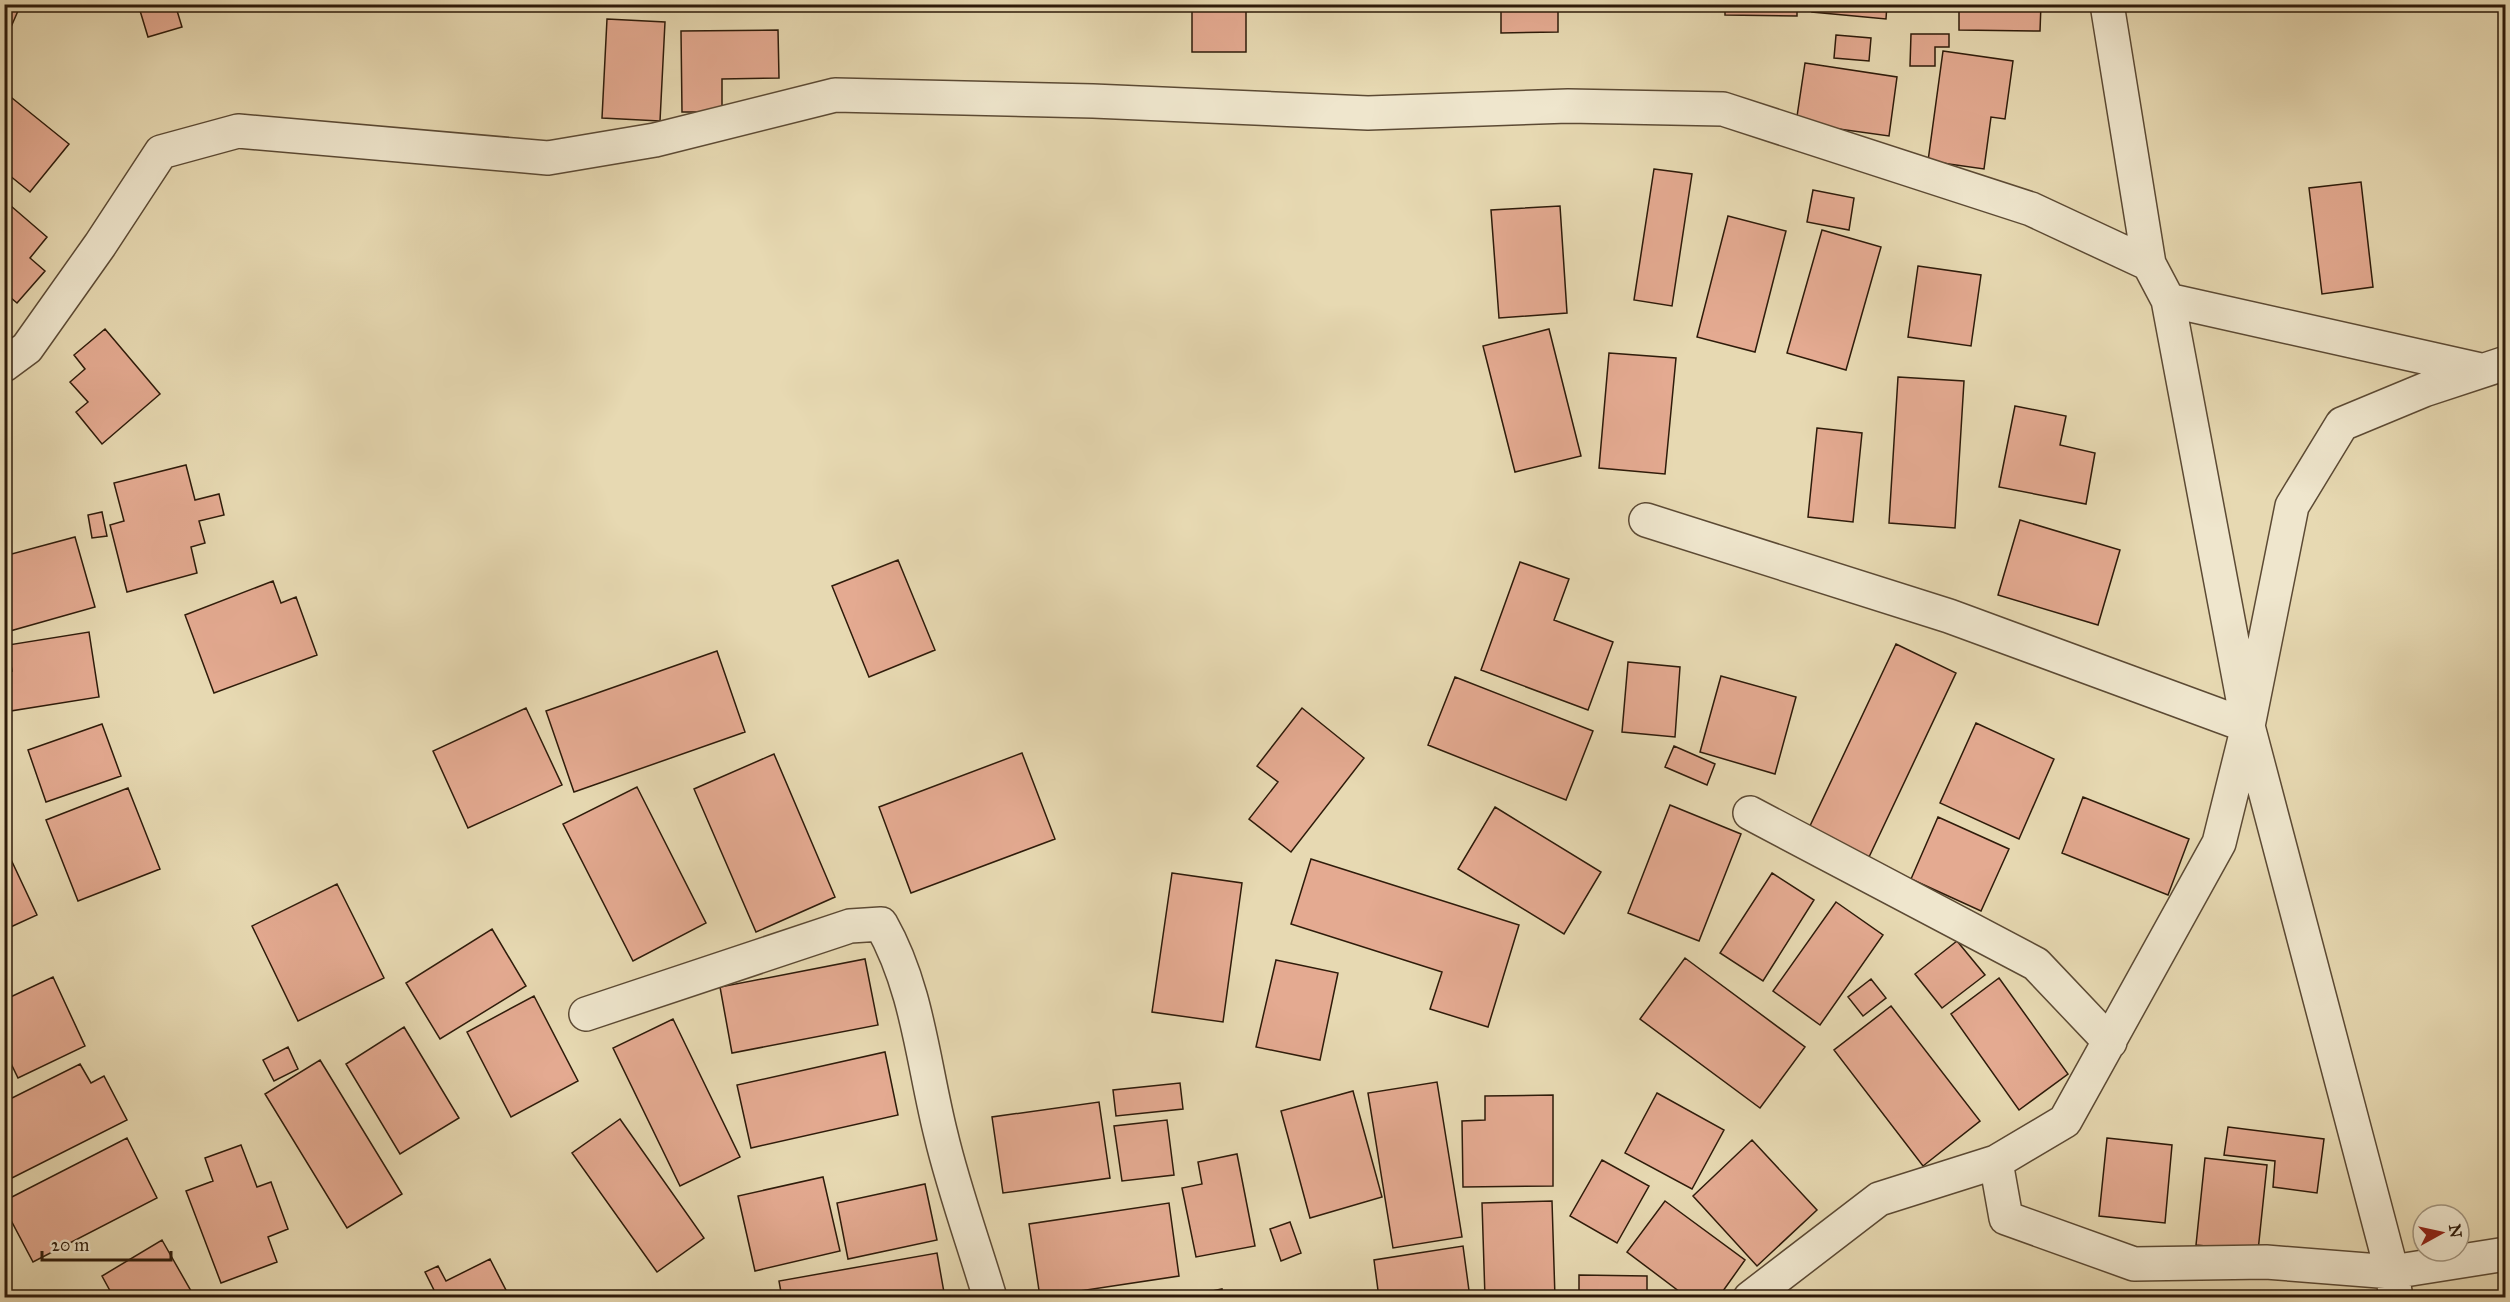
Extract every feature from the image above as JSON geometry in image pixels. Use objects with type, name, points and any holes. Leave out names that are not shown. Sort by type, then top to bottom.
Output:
[{"type":"street","points":[[2107,4],[2149,264],[2168,300],[2248,726],[2394,1285]]},
{"type":"street","points":[[4,365],[27,348],[100,245],[161,152],[238,131],[548,158],[655,140],[835,95],[1093,101],[1368,113],[1568,106],[1723,109],[2031,209],[2149,264]]},
{"type":"street","points":[[2168,300],[2493,366]]},
{"type":"street","points":[[1750,1298],[1879,1199],[1996,1162],[2065,1121],[2218,843],[2248,726],[2292,507],[2342,424],[2493,366]]},
{"type":"street","points":[[1646,520],[1949,616],[2248,726]]},
{"type":"street","points":[[1750,813],[2036,964],[2110,1042]]},
{"type":"street","points":[[586,1014],[850,926],[881,924],[896,952],[924,1046],[941,1135],[990,1298]]},
{"type":"street","points":[[1996,1162],[2006,1218],[2134,1264],[2266,1262],[2394,1285],[2505,1254]]},
{"type":"building","points":[[4,4],[21,4],[4,43]]},
{"type":"building","points":[[138,4],[175,4],[182,27],[148,37]]},
{"type":"building","points":[[1192,4],[1246,4],[1246,52],[1192,52]]},
{"type":"building","points":[[1501,4],[1558,4],[1558,32],[1501,33]]},
{"type":"building","points":[[1725,4],[1797,4],[1797,16],[1725,15]]},
{"type":"building","points":[[1813,4],[1887,4],[1886,19],[1812,12]]},
{"type":"building","points":[[1959,4],[2041,4],[2040,31],[1959,30]]},
{"type":"building","points":[[607,19],[665,22],[660,121],[602,118]]},
{"type":"building","points":[[778,30],[779,78],[722,79],[722,112],[682,112],[681,31]]},
{"type":"building","points":[[1911,34],[1949,34],[1949,47],[1935,47],[1935,66],[1910,66]]},
{"type":"building","points":[[1836,35],[1871,38],[1869,61],[1834,58]]},
{"type":"building","points":[[1943,51],[2013,61],[2005,119],[1991,117],[1984,169],[1928,161]]},
{"type":"building","points":[[1805,63],[1897,77],[1889,136],[1796,123]]},
{"type":"building","points":[[12,98],[69,144],[30,192],[4,171],[4,107]]},
{"type":"building","points":[[1654,169],[1692,174],[1672,306],[1634,300]]},
{"type":"building","points":[[2361,182],[2373,287],[2322,294],[2309,188]]},
{"type":"building","points":[[1813,190],[1854,198],[1849,230],[1807,222]]},
{"type":"building","points":[[4,200],[47,237],[30,258],[45,271],[17,303],[4,292]]},
{"type":"building","points":[[1560,206],[1567,313],[1499,318],[1491,210]]},
{"type":"building","points":[[1728,216],[1786,231],[1755,352],[1697,337]]},
{"type":"building","points":[[1822,230],[1881,247],[1846,370],[1787,353]]},
{"type":"building","points":[[1918,266],[1981,275],[1971,346],[1908,337]]},
{"type":"building","points":[[105,329],[160,394],[102,444],[76,412],[88,402],[70,382],[85,369],[74,355]]},
{"type":"building","points":[[1549,329],[1581,456],[1515,472],[1483,346]]},
{"type":"building","points":[[1609,353],[1676,358],[1665,474],[1599,468]]},
{"type":"building","points":[[1898,377],[1964,381],[1955,528],[1889,523]]},
{"type":"building","points":[[2015,406],[2066,416],[2060,445],[2095,453],[2086,504],[1999,487]]},
{"type":"building","points":[[1817,428],[1862,433],[1853,522],[1808,517]]},
{"type":"building","points":[[186,465],[195,500],[219,494],[224,515],[199,521],[205,543],[191,547],[197,573],[127,592],[110,525],[124,521],[114,483]]},
{"type":"building","points":[[102,512],[107,536],[92,538],[88,515]]},
{"type":"building","points":[[2020,520],[2120,550],[2098,625],[1998,595]]},
{"type":"building","points":[[75,537],[95,607],[10,631],[4,611],[4,556]]},
{"type":"building","points":[[898,560],[935,650],[869,677],[832,586]]},
{"type":"building","points":[[1520,562],[1569,579],[1554,620],[1613,642],[1588,710],[1481,670]]},
{"type":"building","points":[[273,581],[281,603],[296,597],[317,655],[214,693],[185,615]]},
{"type":"building","points":[[89,632],[99,697],[4,712],[4,672],[12,671],[8,645]]},
{"type":"building","points":[[1896,644],[1956,673],[1869,857],[1809,828]]},
{"type":"building","points":[[717,651],[745,732],[574,792],[546,711]]},
{"type":"building","points":[[1628,662],[1680,667],[1675,737],[1622,732]]},
{"type":"building","points":[[1721,676],[1796,697],[1775,774],[1700,752]]},
{"type":"building","points":[[1455,677],[1593,731],[1566,800],[1428,745]]},
{"type":"building","points":[[526,708],[562,785],[468,828],[433,751]]},
{"type":"building","points":[[1302,708],[1364,758],[1291,852],[1249,819],[1278,782],[1257,766]]},
{"type":"building","points":[[1976,723],[2054,759],[2019,839],[1940,803]]},
{"type":"building","points":[[102,724],[121,776],[46,802],[28,750]]},
{"type":"building","points":[[1674,746],[1715,764],[1707,785],[1665,767]]},
{"type":"building","points":[[1022,753],[1055,839],[911,893],[879,807]]},
{"type":"building","points":[[774,754],[835,897],[756,932],[694,789]]},
{"type":"building","points":[[637,787],[706,923],[633,961],[563,824]]},
{"type":"building","points":[[128,788],[160,869],[78,901],[46,820]]},
{"type":"building","points":[[2083,797],[2189,839],[2168,895],[2062,853]]},
{"type":"building","points":[[1670,805],[1741,834],[1699,941],[1628,913]]},
{"type":"building","points":[[1495,807],[1601,872],[1564,934],[1458,869]]},
{"type":"building","points":[[1938,817],[2009,849],[1981,911],[1911,879]]},
{"type":"building","points":[[7,851],[37,915],[4,930],[4,852]]},
{"type":"building","points":[[1311,859],[1519,925],[1488,1027],[1430,1009],[1442,972],[1291,924]]},
{"type":"building","points":[[1172,873],[1242,883],[1223,1022],[1152,1012]]},
{"type":"building","points":[[1772,873],[1814,900],[1763,981],[1720,953]]},
{"type":"building","points":[[337,884],[384,978],[298,1021],[252,926]]},
{"type":"building","points":[[1836,902],[1883,935],[1820,1025],[1773,991]]},
{"type":"building","points":[[492,929],[526,986],[440,1039],[406,983]]},
{"type":"building","points":[[1957,941],[1985,975],[1942,1008],[1915,974]]},
{"type":"building","points":[[1685,958],[1805,1047],[1760,1108],[1640,1019]]},
{"type":"building","points":[[865,959],[878,1025],[732,1053],[720,987]]},
{"type":"building","points":[[1276,960],[1338,973],[1320,1060],[1256,1047]]},
{"type":"building","points":[[53,977],[85,1046],[18,1078],[4,1049],[4,1000]]},
{"type":"building","points":[[1999,978],[2068,1074],[2019,1110],[1951,1014]]},
{"type":"building","points":[[1871,979],[1886,998],[1863,1016],[1848,997]]},
{"type":"building","points":[[534,996],[578,1081],[511,1117],[467,1032]]},
{"type":"building","points":[[1891,1006],[1980,1121],[1923,1166],[1834,1050]]},
{"type":"building","points":[[673,1019],[740,1157],[680,1186],[613,1048]]},
{"type":"building","points":[[404,1027],[459,1118],[400,1154],[346,1064]]},
{"type":"building","points":[[288,1047],[298,1069],[274,1081],[263,1060]]},
{"type":"building","points":[[885,1052],[898,1115],[751,1148],[737,1085]]},
{"type":"building","points":[[320,1060],[402,1194],[347,1228],[265,1094]]},
{"type":"building","points":[[80,1064],[91,1083],[104,1076],[127,1120],[4,1182],[4,1102]]},
{"type":"building","points":[[1437,1082],[1462,1237],[1393,1248],[1368,1093]]},
{"type":"building","points":[[1180,1083],[1183,1109],[1116,1116],[1113,1090]]},
{"type":"building","points":[[1353,1091],[1382,1197],[1310,1218],[1281,1111]]},
{"type":"building","points":[[1657,1093],[1724,1130],[1692,1189],[1625,1153]]},
{"type":"building","points":[[1553,1095],[1553,1186],[1463,1187],[1462,1121],[1485,1120],[1485,1096]]},
{"type":"building","points":[[1099,1102],[1110,1178],[1003,1193],[992,1117]]},
{"type":"building","points":[[620,1119],[704,1238],[657,1272],[572,1153]]},
{"type":"building","points":[[1167,1120],[1174,1175],[1122,1181],[1114,1126]]},
{"type":"building","points":[[2228,1127],[2324,1139],[2317,1193],[2273,1187],[2275,1161],[2224,1155]]},
{"type":"building","points":[[127,1138],[157,1198],[33,1262],[4,1207],[4,1201]]},
{"type":"building","points":[[2107,1138],[2172,1145],[2165,1223],[2099,1216]]},
{"type":"building","points":[[1752,1140],[1817,1210],[1757,1266],[1693,1196]]},
{"type":"building","points":[[241,1145],[257,1187],[271,1182],[288,1229],[268,1237],[277,1262],[221,1283],[186,1191],[213,1181],[205,1158]]},
{"type":"building","points":[[1237,1154],[1255,1246],[1196,1257],[1182,1188],[1202,1184],[1198,1162]]},
{"type":"building","points":[[2205,1158],[2267,1165],[2258,1251],[2196,1245]]},
{"type":"building","points":[[1602,1160],[1649,1186],[1617,1243],[1570,1216]]},
{"type":"building","points":[[823,1177],[840,1251],[755,1271],[738,1196]]},
{"type":"building","points":[[925,1184],[937,1240],[848,1259],[837,1203]]},
{"type":"building","points":[[1552,1201],[1555,1298],[1485,1298],[1482,1203]]},
{"type":"building","points":[[1665,1201],[1745,1260],[1718,1298],[1688,1298],[1627,1252]]},
{"type":"building","points":[[1169,1203],[1179,1276],[1040,1297],[1029,1224]]},
{"type":"building","points":[[1290,1222],[1301,1253],[1281,1261],[1270,1229]]},
{"type":"building","points":[[162,1240],[195,1298],[114,1298],[102,1276]]},
{"type":"building","points":[[1463,1246],[1470,1298],[1379,1298],[1374,1260]]},
{"type":"building","points":[[937,1253],[945,1298],[782,1298],[779,1281]]},
{"type":"building","points":[[490,1259],[510,1298],[438,1298],[425,1272],[438,1266],[446,1281]]},
{"type":"building","points":[[1579,1275],[1647,1276],[1647,1298],[1579,1298]]},
{"type":"building","points":[[1222,1289],[1223,1298],[1179,1298]]}]
